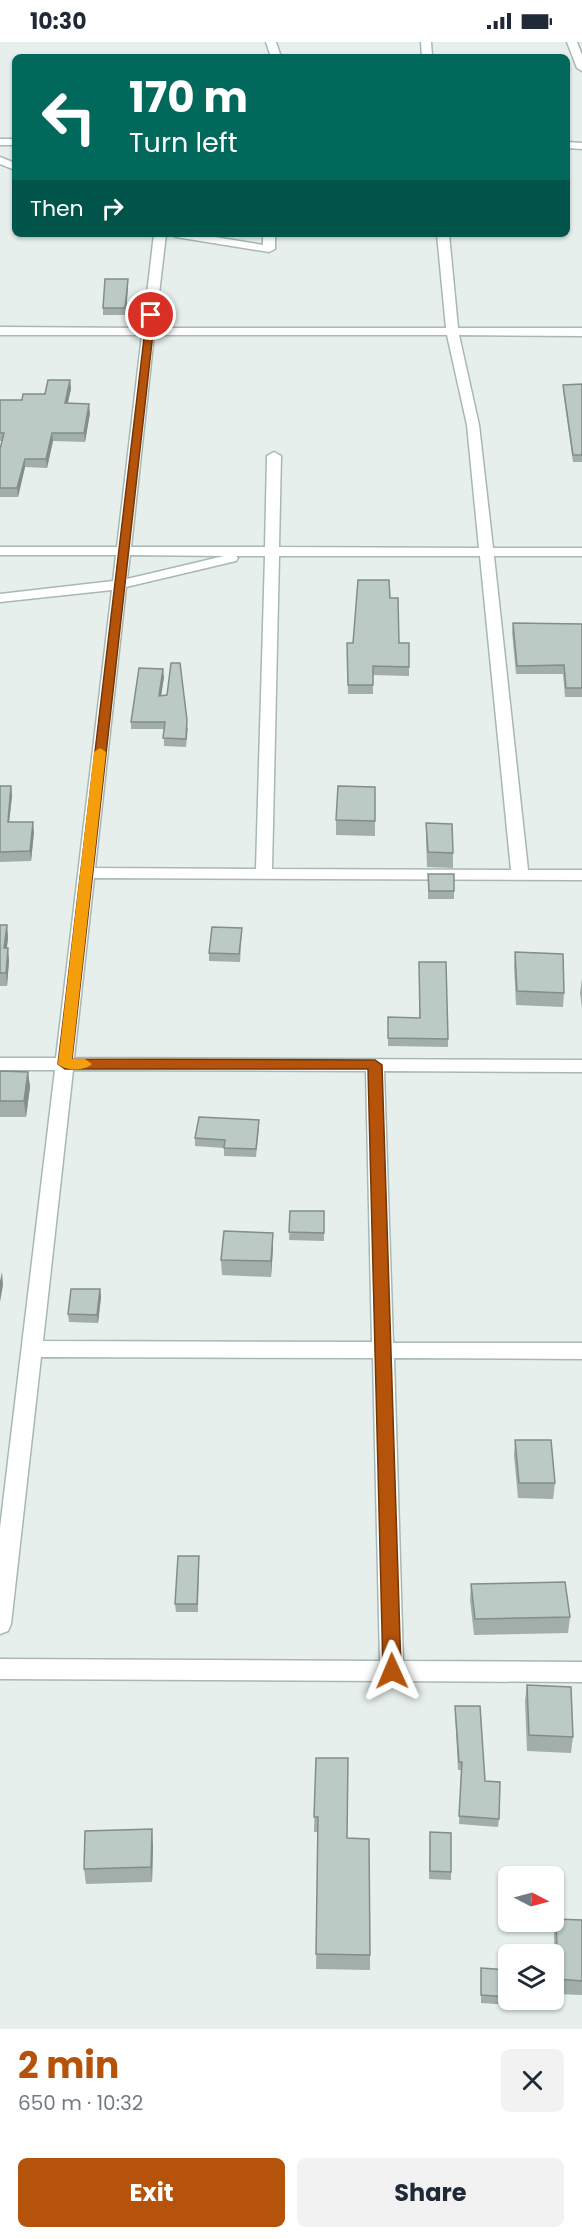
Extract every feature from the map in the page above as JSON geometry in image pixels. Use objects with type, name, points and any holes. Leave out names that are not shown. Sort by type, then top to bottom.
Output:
[{"type":"street","points":[[572,42],[582,68]]},
{"type":"street","points":[[0,1624],[160,237]]},
{"type":"street","points":[[195,237],[269,249],[269,237]]},
{"type":"street","points":[[443,237],[452,332],[473,425],[520,874]]},
{"type":"street","points":[[0,331],[582,332]]},
{"type":"street","points":[[264,873],[267,551],[274,456]]},
{"type":"street","points":[[0,551],[582,552]]},
{"type":"street","points":[[0,598],[119,585],[267,551]]},
{"type":"street","points":[[87,873],[582,874]]},
{"type":"street","points":[[0,1064],[582,1066]]},
{"type":"street","points":[[375,1065],[392,1671]]},
{"type":"street","points":[[31,1349],[582,1351]]},
{"type":"street","points":[[0,1669],[582,1672]]},
{"type":"building","points":[[105,279],[128,279],[125,308],[103,308]]},
{"type":"building","points":[[48,380],[70,380],[65,403],[89,404],[84,433],[52,433],[46,459],[25,459],[17,488],[0,488],[0,449],[4,433],[0,433],[0,400],[22,400],[23,394],[45,394]]},
{"type":"building","points":[[582,384],[582,455],[573,455],[563,385]]},
{"type":"building","points":[[358,580],[389,580],[390,598],[398,598],[399,643],[409,643],[409,667],[373,666],[373,685],[348,685],[347,643],[353,643]]},
{"type":"building","points":[[513,623],[582,624],[582,688],[566,688],[564,665],[517,666]]},
{"type":"building","points":[[171,663],[180,663],[187,720],[186,739],[163,738],[165,722],[131,722],[139,668],[163,669],[159,696],[167,695]]},
{"type":"building","points":[[0,786],[11,786],[8,822],[33,822],[30,851],[0,852]]},
{"type":"building","points":[[338,786],[375,787],[375,821],[336,820]]},
{"type":"building","points":[[426,823],[452,824],[453,853],[428,852]]},
{"type":"building","points":[[428,874],[454,874],[454,891],[429,891]]},
{"type":"building","points":[[0,925],[7,925],[4,948],[8,948],[6,973],[0,973]]},
{"type":"building","points":[[212,927],[242,928],[239,954],[209,953]]},
{"type":"building","points":[[515,952],[563,954],[564,993],[517,991]]},
{"type":"building","points":[[419,962],[446,962],[448,1039],[388,1038],[388,1017],[420,1018]]},
{"type":"building","points":[[0,1071],[28,1072],[24,1101],[0,1101]]},
{"type":"building","points":[[199,1117],[259,1120],[256,1149],[224,1148],[225,1140],[195,1138]]},
{"type":"building","points":[[290,1211],[324,1211],[324,1233],[289,1232]]},
{"type":"building","points":[[224,1231],[273,1233],[271,1261],[221,1260]]},
{"type":"building","points":[[71,1289],[100,1289],[97,1315],[68,1314]]},
{"type":"building","points":[[515,1440],[551,1440],[555,1483],[519,1483]]},
{"type":"building","points":[[178,1556],[199,1556],[197,1604],[175,1604]]},
{"type":"building","points":[[565,1582],[570,1617],[475,1619],[471,1584]]},
{"type":"building","points":[[527,1685],[571,1687],[573,1737],[529,1735]]},
{"type":"building","points":[[455,1706],[480,1706],[485,1781],[500,1782],[499,1819],[459,1816],[462,1762],[459,1762]]},
{"type":"building","points":[[316,1758],[348,1758],[347,1838],[369,1839],[370,1955],[316,1954],[318,1817],[314,1817]]},
{"type":"building","points":[[152,1829],[151,1867],[84,1869],[85,1831]]},
{"type":"building","points":[[430,1832],[451,1833],[451,1872],[430,1871]]},
{"type":"building","points":[[564,1919],[582,1920],[582,1981],[564,1980],[564,1944],[557,1944],[556,1932],[564,1932]]},
{"type":"building","points":[[481,1968],[498,1969],[498,1996],[481,1995]]},
{"type":"slow traffic","points":[[85,1064],[65,1064],[100,752]]},
{"type":"route","points":[[151,315],[65,1064],[375,1065],[392,1671]]}]
